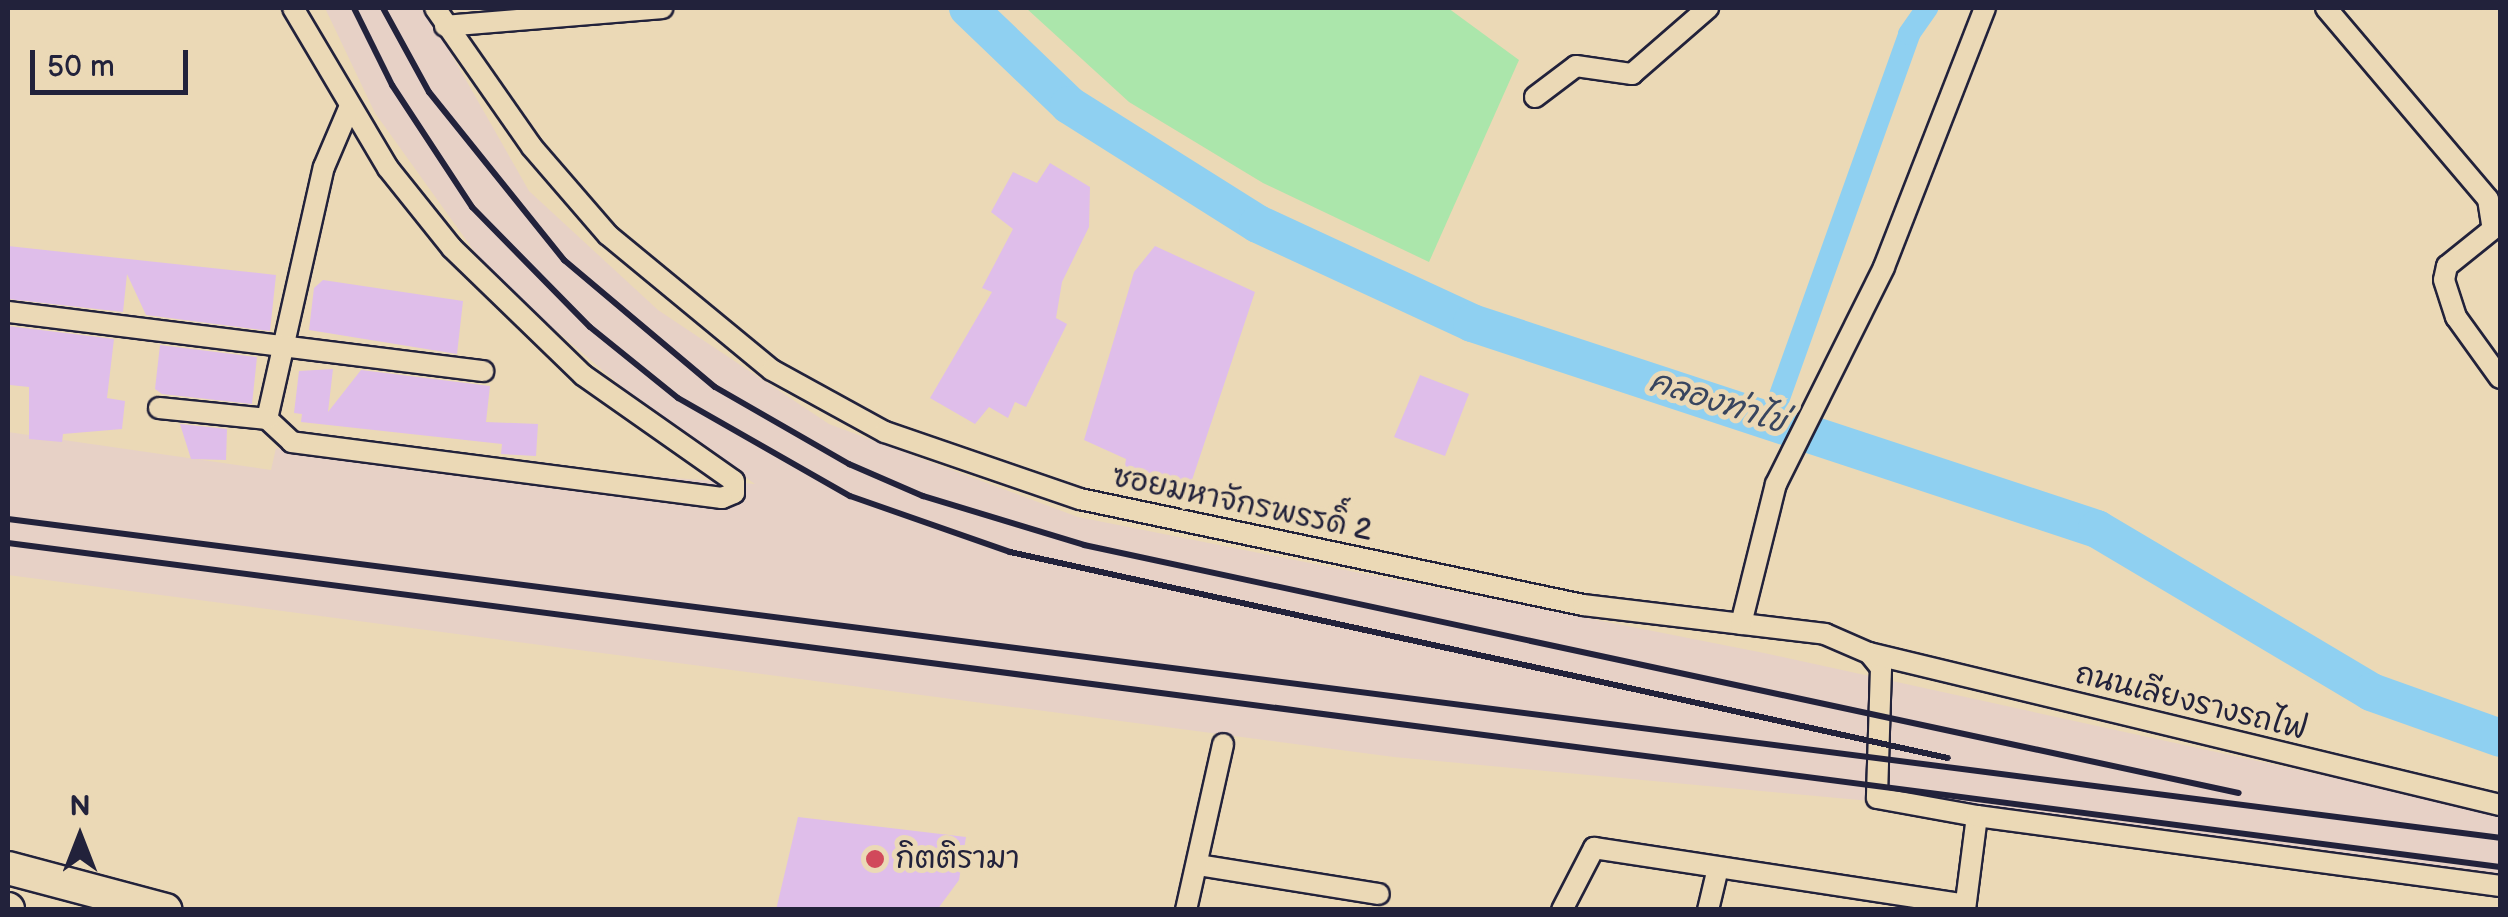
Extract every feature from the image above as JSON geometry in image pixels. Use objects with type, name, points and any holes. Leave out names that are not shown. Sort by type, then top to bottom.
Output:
[{"type":"main road","points":[[8,868],[166,910]]},
{"type":"street","points":[[159,408],[267,419],[292,442],[722,498],[737,488],[583,375],[488,288],[418,207],[350,106],[292,8]]},
{"type":"street","points":[[440,17],[662,8]]},
{"type":"street","points":[[1534,97],[1576,66],[1632,74],[1708,8]]},
{"type":"street","points":[[1741,624],[1776,484],[1849,346],[1985,8]]},
{"type":"street","points":[[2326,8],[2488,199],[2493,229],[2447,266],[2444,280],[2456,317],[2500,378]]},
{"type":"street","name":"ซอยมหาจักรพรรดิ์ 2","points":[[440,17],[566,189],[656,280],[772,370],[885,432],[1080,499],[1522,594],[1825,634],[1869,652]]},
{"type":"street","points":[[267,419],[279,345],[324,166],[350,106]]},
{"type":"street","points":[[8,312],[483,371]]},
{"type":"street","points":[[1869,652],[1881,668],[1877,798],[1978,816],[2500,886]]},
{"type":"street","name":"ถนนเลียงรางรถไฟ","points":[[1869,652],[2500,805]]},
{"type":"street","points":[[1186,910],[1223,744]]},
{"type":"street","points":[[1562,910],[1592,848],[1965,907],[1978,816]]},
{"type":"street","points":[[1198,865],[1379,894]]},
{"type":"street","points":[[1708,910],[1718,868]]},
{"type":"shaded area","points":[[325,8],[425,8],[529,191],[658,310],[829,424],[1078,517],[1764,653],[2500,814],[2500,878],[2033,816],[1394,757],[8,575],[8,432],[271,470],[276,448],[755,484],[642,404],[492,276],[375,113]]},
{"type":"green space","points":[[1026,8],[1448,8],[1519,60],[1429,262],[1263,183],[1129,102]]},
{"type":"building","points":[[1050,163],[1090,187],[1089,227],[1062,282],[1056,318],[1067,324],[1026,407],[1015,402],[1008,418],[989,407],[975,424],[930,398],[992,292],[982,288],[1013,229],[991,212],[1013,172],[1037,183]]},
{"type":"building","points":[[8,246],[276,275],[270,331],[146,315],[127,274],[123,312],[8,299]]},
{"type":"building","points":[[1155,246],[1255,292],[1190,486],[1124,473],[1126,459],[1084,440],[1134,272]]},
{"type":"building","points":[[323,280],[463,301],[457,354],[309,330],[314,288]]},
{"type":"building","points":[[8,326],[114,339],[107,398],[125,401],[122,429],[63,434],[62,442],[29,439],[29,387],[10,385]]},
{"type":"building","points":[[160,345],[257,357],[252,404],[162,394],[155,389]]},
{"type":"building","points":[[333,369],[328,412],[361,370],[490,386],[486,422],[538,424],[536,456],[501,454],[502,444],[301,422],[302,414],[294,413],[299,371]]},
{"type":"building","points":[[1420,375],[1469,394],[1445,456],[1394,437]]},
{"type":"building","points":[[180,424],[227,429],[226,460],[191,459]]},
{"type":"building","name":"กิตติรามา","points":[[798,817],[966,837],[959,880],[937,910],[776,910]]},
{"type":"waterway","name":"คลองท่าไข่","points":[[968,8],[1069,105],[1258,224],[1472,323],[2097,529],[2371,692],[2500,738]]},
{"type":"waterway","points":[[1769,426],[1909,34],[1927,8]]},
{"type":"railway","points":[[354,8],[392,85],[472,207],[590,327],[678,398],[850,496],[1010,552],[1948,758]]},
{"type":"railway","points":[[383,8],[429,92],[564,260],[715,387],[849,464],[923,496],[1084,545],[2239,793]]},
{"type":"railway","points":[[8,519],[2500,838]]},
{"type":"railway","points":[[8,543],[2500,867]]},
{"type":"place","name":"กิตติรามา","points":[[875,859]]}]
